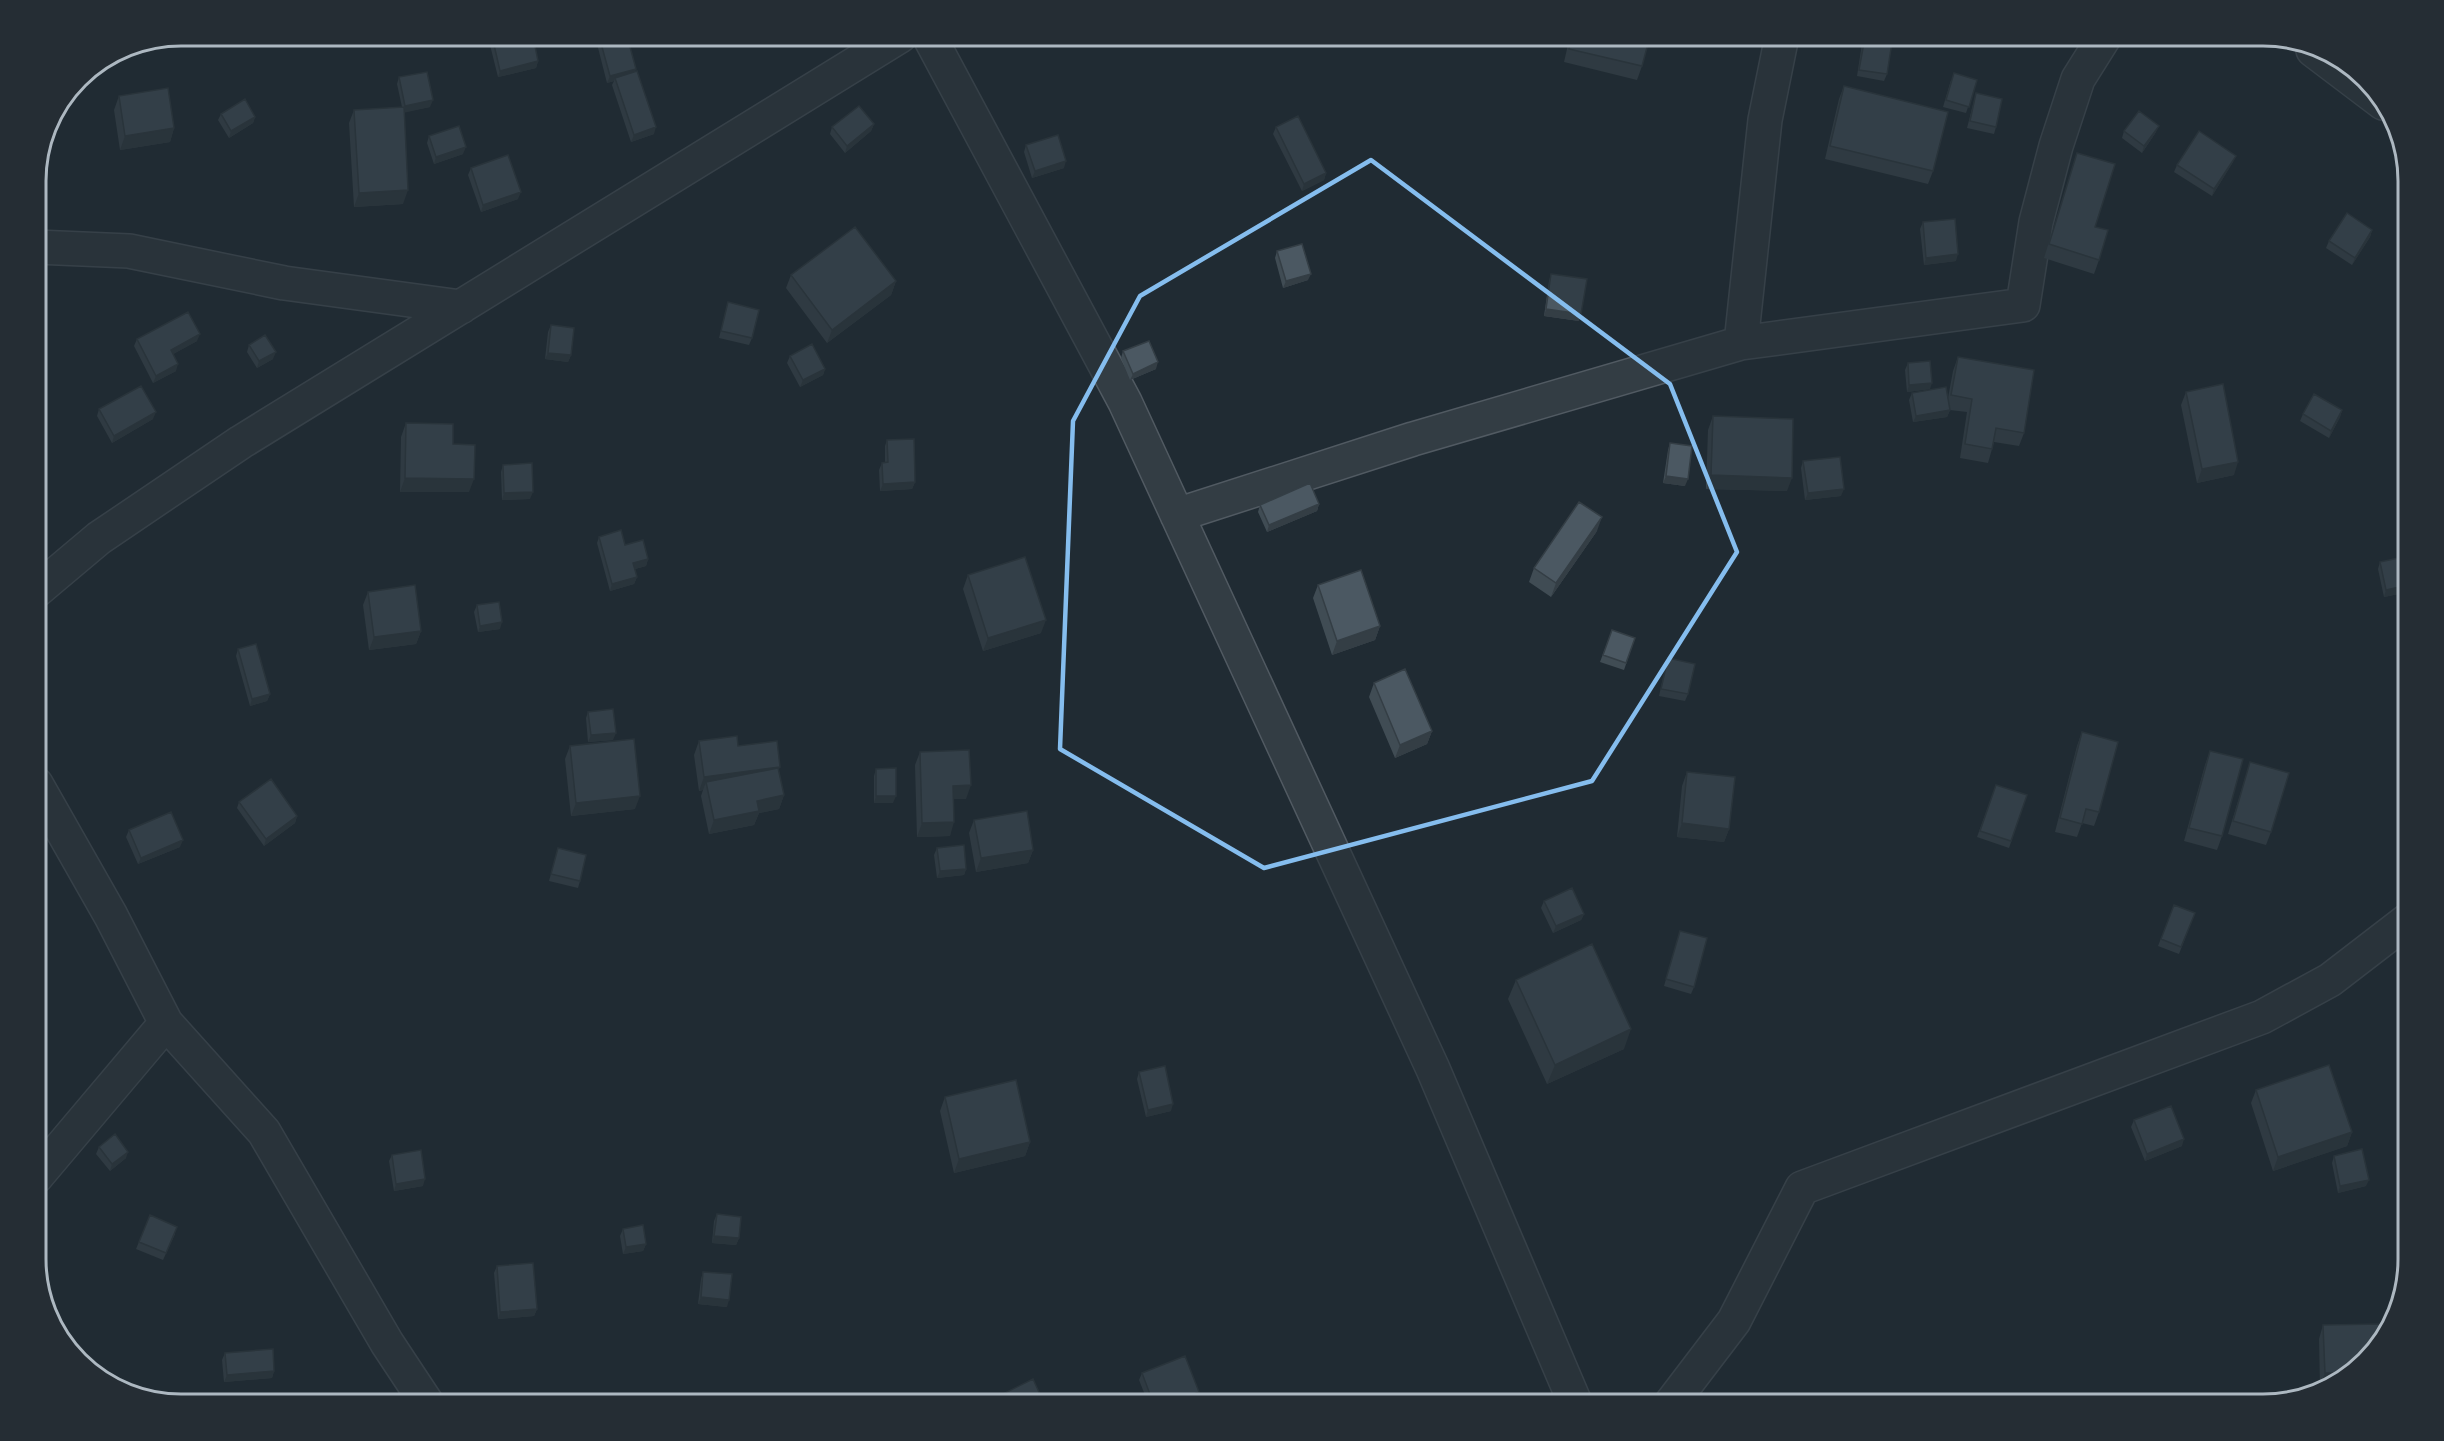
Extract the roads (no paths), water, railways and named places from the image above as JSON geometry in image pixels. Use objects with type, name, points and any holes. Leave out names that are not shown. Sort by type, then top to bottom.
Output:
[{"type":"street","points":[[47,582],[99,538],[241,442],[884,46]]},
{"type":"street","points":[[933,46],[1125,402],[1432,1069],[1571,1394]]},
{"type":"street","points":[[1741,344],[1765,120],[1780,46]]},
{"type":"street","points":[[1177,515],[1413,439],[1741,344],[2023,305],[2036,222],[2056,146],[2078,79],[2099,46]]},
{"type":"street","points":[[47,248],[129,251],[284,283],[461,307]]},
{"type":"street","points":[[47,803],[111,916],[166,1023],[264,1132],[387,1343],[421,1394]]},
{"type":"street","points":[[1678,1394],[1734,1322],[1802,1188],[2262,1017],[2330,981],[2398,928]]},
{"type":"street","points":[[47,1165],[166,1023]]}]
